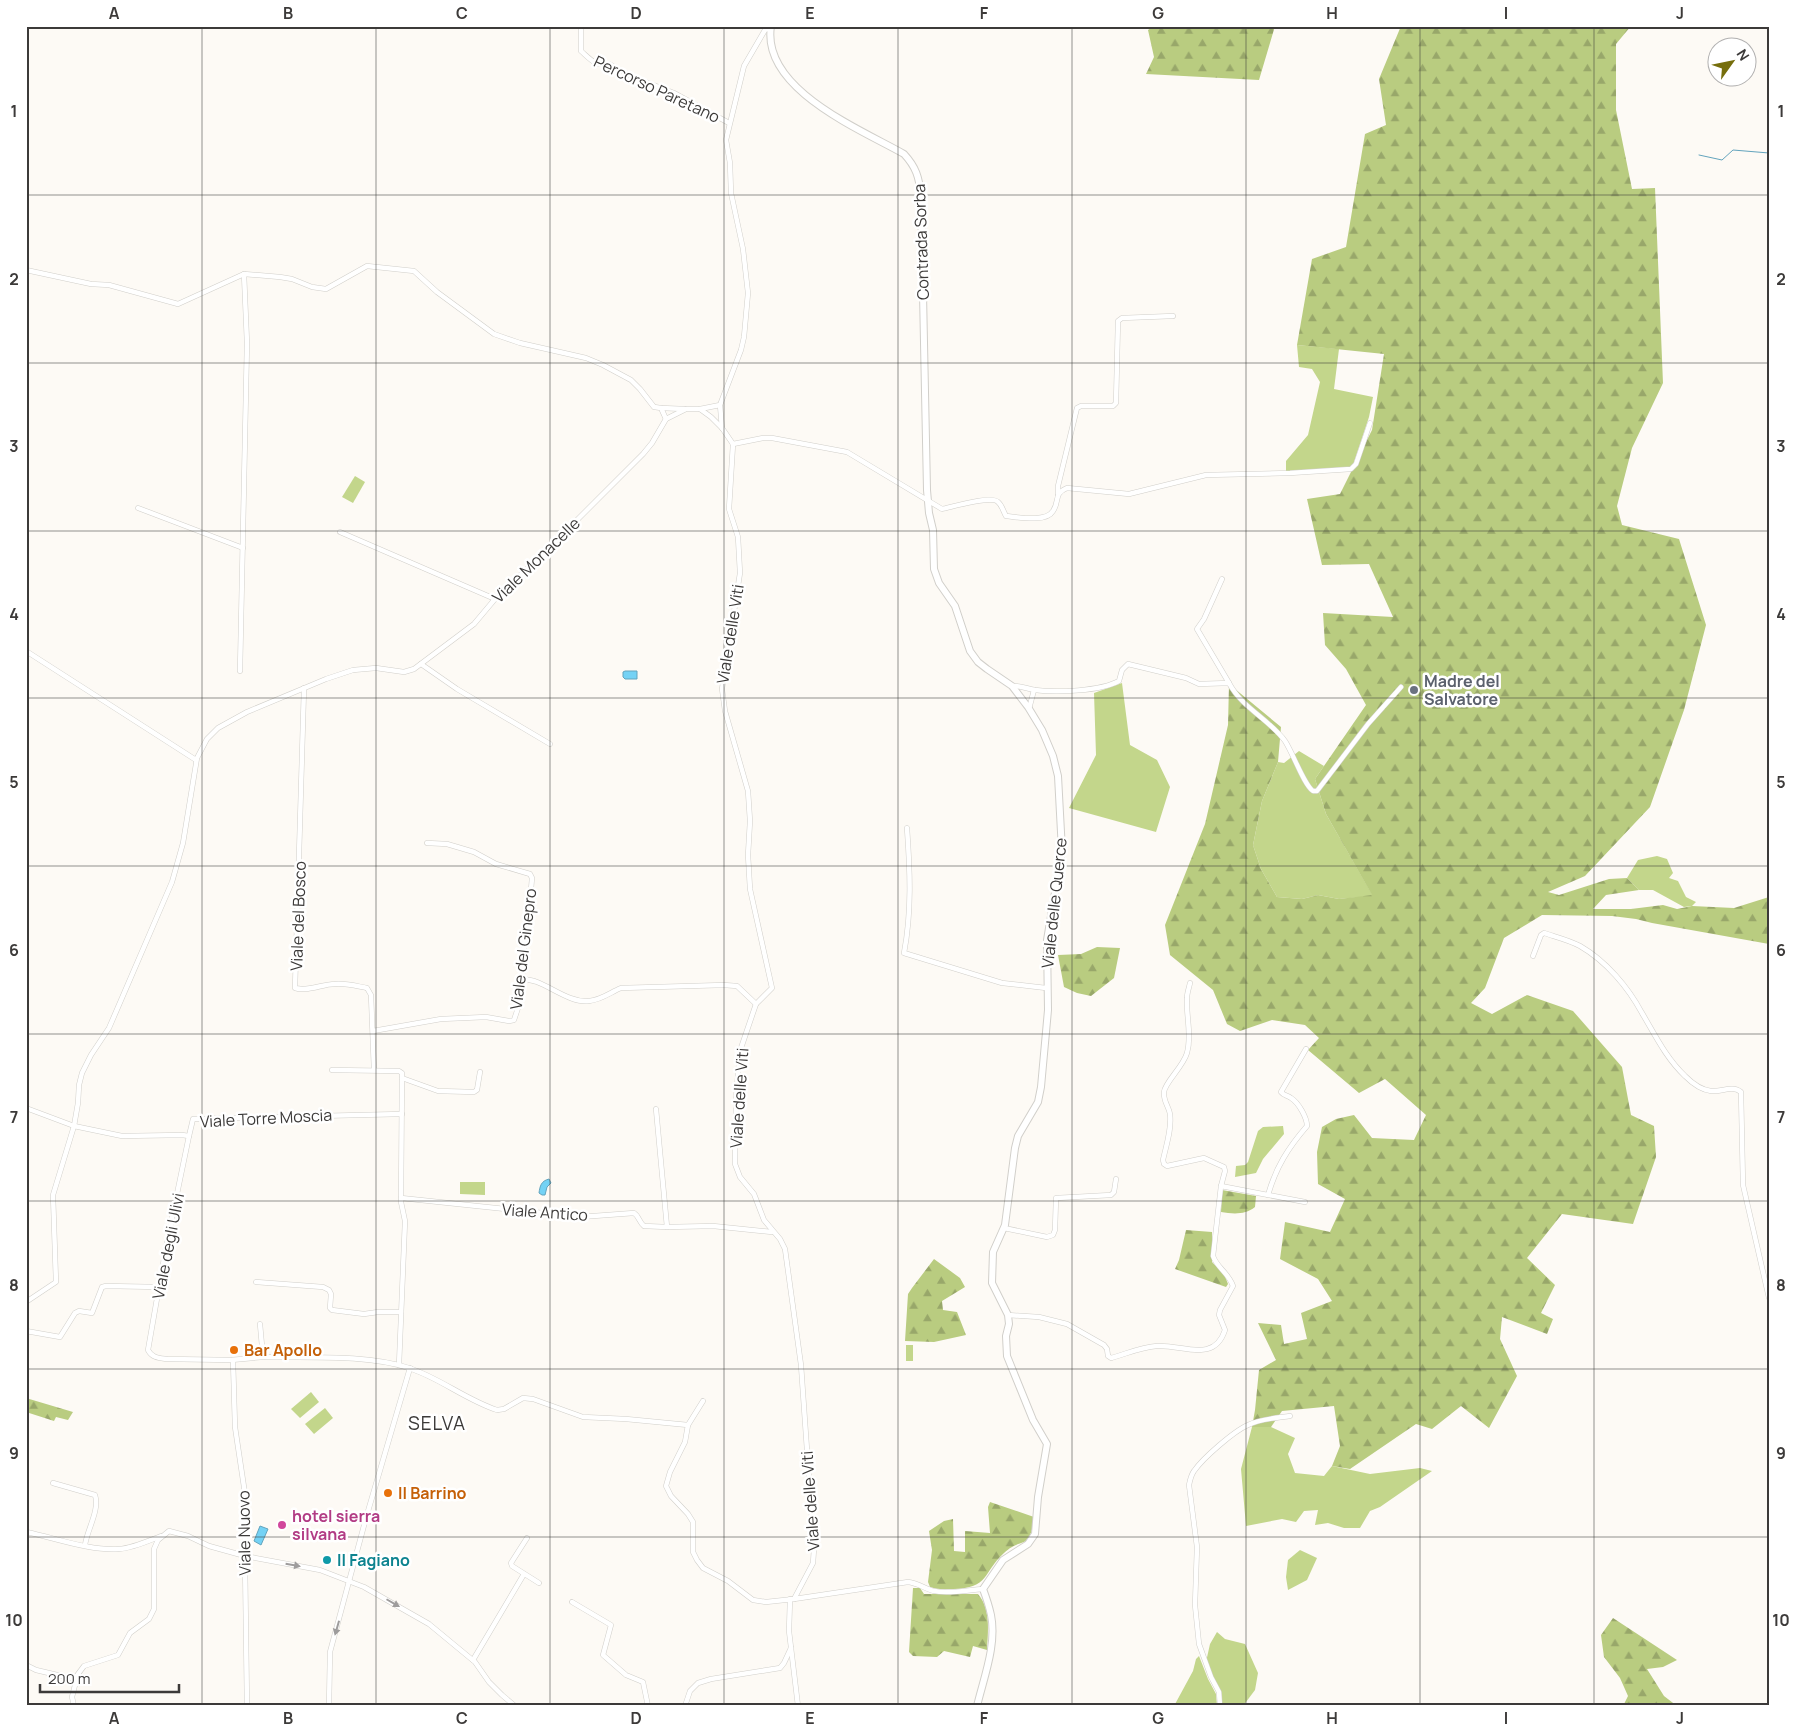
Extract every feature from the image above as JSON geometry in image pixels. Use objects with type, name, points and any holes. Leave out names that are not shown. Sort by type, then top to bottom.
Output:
[{"type":"street","name":"Percorso Paretano","points":[[581,26],[581,51],[596,64],[602,66],[609,64],[633,77],[674,93],[730,123]]},
{"type":"street","points":[[722,428],[720,405],[741,350],[748,293],[743,249],[731,193],[730,163],[726,140],[744,66],[765,30],[771,27]]},
{"type":"street","name":"Contrada Sorba","points":[[771,27],[771,45],[779,66],[798,89],[826,111],[904,154],[918,172],[921,195],[928,501]]},
{"type":"street","points":[[26,270],[91,284],[109,285],[173,304],[183,302],[244,274],[264,274],[292,279],[312,287],[326,289],[367,266],[414,271],[437,292],[494,334],[520,343],[586,358],[603,365],[631,380],[654,407],[700,410],[720,405]]},
{"type":"street","points":[[240,671],[247,343],[244,274]]},
{"type":"street","points":[[700,410],[711,416],[733,444],[772,438],[847,452],[942,509],[979,501],[995,500],[999,502],[1006,516],[1041,518],[1053,511],[1077,408],[1081,406],[1113,406],[1116,403],[1118,321],[1122,318],[1173,316]]},
{"type":"street","points":[[661,408],[666,419],[686,409]]},
{"type":"street","name":"Viale Monacelle","points":[[196,760],[201,747],[218,728],[247,712],[326,679],[361,668],[404,672],[421,664],[474,624],[495,598],[553,544],[643,454],[666,419]]},
{"type":"street","points":[[1058,494],[1066,488],[1130,494],[1206,475],[1351,469],[1356,464],[1370,423]]},
{"type":"street","name":"Viale delle Viti","points":[[733,444],[729,509],[738,538],[740,573],[722,690],[725,712],[748,791],[750,889],[772,982],[770,991],[756,1004],[740,1051],[736,1098],[735,1164],[740,1176],[754,1194],[764,1220],[785,1248],[791,1287],[801,1365],[814,1549],[813,1563],[792,1599]]},
{"type":"street","name":"Viale delle Querce","points":[[928,501],[933,530],[934,569],[939,583],[957,612],[970,651],[978,662],[1012,686],[1029,708],[1042,730],[1058,776],[1062,851],[1047,940],[1046,988],[1048,1010],[1041,1087],[1038,1102],[1018,1136],[1004,1228],[993,1252],[992,1283],[1008,1315]]},
{"type":"street","points":[[138,508],[243,548]]},
{"type":"street","points":[[340,532],[495,598]]},
{"type":"street","points":[[1222,580],[1204,619],[1197,629],[1202,641],[1239,699],[1264,718],[1285,740],[1306,784],[1313,791],[1317,791],[1327,780],[1368,724],[1401,686]]},
{"type":"street","points":[[26,652],[196,760],[178,865],[155,926],[109,1028],[91,1055],[82,1073],[74,1126],[53,1195],[56,1282],[26,1302]]},
{"type":"street","points":[[421,664],[457,689],[550,744]]},
{"type":"street","points":[[1012,686],[1018,685],[1034,690],[1080,690],[1111,686],[1119,681],[1122,670],[1128,664],[1186,678],[1200,684],[1229,683]]},
{"type":"street","name":"Viale del Bosco","points":[[304,688],[295,988],[301,990],[334,984],[348,984],[366,988],[371,995],[374,1070]]},
{"type":"street","points":[[1029,708],[1034,690]]},
{"type":"street","name":"Viale delle Querce","points":[[907,828],[910,910],[909,928],[904,952],[1002,983],[1046,988]]},
{"type":"street","name":"Viale del Ginepro","points":[[373,1031],[441,1018],[486,1017],[509,1021],[514,1020],[518,1008],[529,913],[532,878],[530,874],[496,864],[474,852],[447,844],[427,844]]},
{"type":"street","points":[[1533,956],[1544,932],[1580,946],[1621,981],[1653,1034],[1670,1059],[1686,1077],[1702,1088],[1713,1091],[1734,1088],[1741,1092],[1743,1185],[1769,1298]]},
{"type":"street","points":[[522,978],[537,982],[562,994],[583,1001],[591,1001],[610,995],[621,988],[724,985],[737,986],[756,1004]]},
{"type":"street","points":[[983,1589],[1003,1560],[1028,1544],[1035,1534],[1038,1497],[1047,1444],[1033,1420],[1007,1356],[1008,1315],[1039,1317],[1067,1324],[1104,1345],[1108,1356],[1111,1358],[1156,1346],[1172,1346],[1184,1350],[1213,1348],[1223,1337],[1225,1330],[1219,1314],[1233,1286],[1226,1272],[1215,1262],[1213,1256],[1220,1186],[1225,1172],[1224,1167],[1204,1158],[1167,1166],[1163,1160],[1170,1122],[1170,1113],[1165,1103],[1164,1093],[1166,1087],[1181,1068],[1188,1049],[1186,999],[1190,983]]},
{"type":"street","points":[[1268,1195],[1279,1164],[1307,1126],[1307,1119],[1292,1098],[1283,1095],[1281,1092],[1306,1049]]},
{"type":"street","points":[[332,1070],[399,1071],[402,1073],[402,1198],[405,1221],[399,1365]]},
{"type":"street","points":[[402,1078],[438,1091],[474,1092],[477,1090],[480,1072]]},
{"type":"street","name":"Viale Torre Moscia","points":[[26,1108],[74,1126],[122,1136],[189,1136],[193,1119],[402,1114]]},
{"type":"street","points":[[656,1109],[667,1227]]},
{"type":"street","name":"Viale degli Ulivi","points":[[189,1136],[148,1350],[156,1358],[233,1360]]},
{"type":"street","points":[[1004,1228],[1047,1237],[1053,1235],[1056,1198],[1111,1195],[1114,1192],[1116,1179]]},
{"type":"street","points":[[1220,1186],[1305,1202]]},
{"type":"street","name":"Viale Antico","points":[[402,1198],[580,1217],[634,1213],[644,1226],[713,1226],[773,1232]]},
{"type":"street","points":[[256,1282],[330,1290],[330,1308],[332,1310],[364,1314],[401,1312]]},
{"type":"street","points":[[26,1331],[60,1337],[76,1313],[92,1313],[95,1310],[102,1287],[159,1287]]},
{"type":"street","points":[[260,1324],[263,1357]]},
{"type":"street","points":[[233,1360],[263,1357],[370,1360],[410,1368],[496,1410],[504,1410],[523,1398],[583,1417],[688,1424]]},
{"type":"street","name":"Viale Nuovo","points":[[233,1360],[235,1427],[244,1487],[247,1706]]},
{"type":"street","points":[[329,1706],[330,1652],[366,1518],[410,1368]]},
{"type":"street","points":[[703,1401],[688,1424],[685,1442],[670,1472],[666,1486],[671,1496],[693,1522],[693,1552],[703,1568],[728,1580],[753,1600],[766,1602],[908,1582],[916,1583],[933,1591],[983,1589]]},
{"type":"street","points":[[1220,1706],[1220,1692],[1211,1677],[1199,1644],[1195,1605],[1197,1547],[1190,1478],[1194,1471],[1212,1453],[1232,1435],[1248,1425],[1290,1416]]},
{"type":"street","points":[[52,1483],[95,1495],[95,1510],[85,1545]]},
{"type":"street","points":[[74,1706],[72,1697],[78,1676],[84,1666],[118,1655],[130,1633],[152,1615],[154,1609],[154,1549],[158,1540],[169,1531],[188,1536],[209,1546],[245,1556],[320,1570],[364,1587],[428,1624],[473,1660],[495,1689],[515,1706]]},
{"type":"street","points":[[26,1532],[85,1545],[121,1549],[162,1536]]},
{"type":"street","points":[[527,1538],[511,1563],[512,1566],[539,1583]]},
{"type":"street","points":[[473,1660],[524,1574]]},
{"type":"street","points":[[977,1706],[990,1656],[992,1638],[991,1616],[983,1589]]},
{"type":"street","points":[[792,1599],[789,1614],[798,1706]]},
{"type":"street","points":[[572,1602],[611,1625],[603,1656],[626,1675],[643,1682],[648,1706]]},
{"type":"street","points":[[685,1706],[690,1692],[698,1683],[710,1679],[780,1668],[791,1648]]},
{"type":"street","points":[[26,1665],[36,1670],[70,1678],[78,1676]]},
{"type":"green space","points":[[1154,26],[1275,26],[1259,80],[1146,74],[1154,57],[1148,30]]},
{"type":"green space","points":[[1401,26],[1631,26],[1616,44],[1616,110],[1632,189],[1655,188],[1663,383],[1632,448],[1617,506],[1622,525],[1679,539],[1706,625],[1684,710],[1650,807],[1585,876],[1548,892],[1559,895],[1609,879],[1627,878],[1639,890],[1606,895],[1593,909],[1631,909],[1663,905],[1677,909],[1692,906],[1734,908],[1769,897],[1769,944],[1612,916],[1542,915],[1504,938],[1485,988],[1471,1003],[1492,1014],[1527,995],[1573,1011],[1622,1067],[1631,1115],[1654,1126],[1656,1157],[1633,1224],[1562,1214],[1527,1258],[1555,1285],[1541,1313],[1553,1319],[1547,1334],[1502,1317],[1500,1339],[1517,1376],[1489,1428],[1461,1406],[1432,1429],[1416,1424],[1350,1469],[1332,1466],[1340,1446],[1334,1406],[1282,1411],[1271,1427],[1252,1427],[1259,1370],[1276,1360],[1258,1323],[1281,1325],[1284,1344],[1307,1339],[1301,1313],[1332,1301],[1318,1279],[1280,1259],[1285,1222],[1330,1232],[1345,1199],[1318,1184],[1317,1152],[1322,1127],[1336,1119],[1354,1115],[1372,1138],[1414,1140],[1426,1115],[1385,1079],[1359,1093],[1308,1050],[1319,1038],[1305,1025],[1272,1020],[1240,1031],[1227,1024],[1213,990],[1170,955],[1165,925],[1205,824],[1228,725],[1229,684],[1281,727],[1278,762],[1262,801],[1253,845],[1261,869],[1277,897],[1302,899],[1318,895],[1339,899],[1372,895],[1326,814],[1315,779],[1366,705],[1346,669],[1325,645],[1323,613],[1393,617],[1369,564],[1322,565],[1307,499],[1340,494],[1372,430],[1384,354],[1297,345],[1312,259],[1346,247],[1365,134],[1386,125],[1379,79]]},
{"type":"green space","points":[[1297,345],[1339,349],[1334,389],[1373,397],[1369,417],[1353,465],[1348,468],[1286,472],[1286,461],[1308,435],[1320,382],[1312,369],[1299,367]]},
{"type":"green space","points":[[355,476],[365,482],[353,503],[342,497]]},
{"type":"green space","points":[[1122,683],[1130,745],[1157,760],[1170,787],[1156,832],[1069,808],[1096,755],[1094,693]]},
{"type":"green space","points":[[1299,751],[1324,766],[1315,779],[1326,814],[1373,896],[1339,899],[1318,895],[1302,899],[1277,897],[1261,869],[1253,845],[1262,801],[1278,762],[1284,763]]},
{"type":"green space","points":[[1657,856],[1667,859],[1673,873],[1669,878],[1678,881],[1686,897],[1696,902],[1692,906],[1684,907],[1653,890],[1639,890],[1627,878],[1638,860]]},
{"type":"green space","points":[[1097,947],[1120,948],[1114,978],[1091,996],[1077,993],[1064,987],[1058,955],[1081,954]]},
{"type":"green space","points":[[1283,1126],[1284,1134],[1263,1159],[1256,1173],[1235,1177],[1236,1166],[1245,1165],[1248,1162],[1258,1131],[1263,1127]]},
{"type":"green space","points":[[460,1182],[485,1182],[485,1195],[460,1194]]},
{"type":"green space","points":[[1222,1190],[1256,1196],[1255,1207],[1243,1213],[1221,1212]]},
{"type":"green space","points":[[1186,1230],[1212,1232],[1212,1262],[1224,1274],[1228,1284],[1226,1287],[1175,1269]]},
{"type":"green space","points":[[934,1259],[960,1278],[965,1287],[942,1301],[943,1310],[957,1312],[966,1335],[934,1342],[905,1341],[908,1294]]},
{"type":"green space","points":[[906,1345],[913,1345],[913,1361],[906,1361]]},
{"type":"green space","points":[[311,1392],[319,1402],[300,1418],[291,1409]]},
{"type":"green space","points":[[26,1398],[73,1412],[68,1420],[56,1417],[54,1421],[26,1412]]},
{"type":"green space","points":[[325,1408],[333,1418],[314,1434],[305,1424]]},
{"type":"green space","points":[[1252,1427],[1271,1427],[1295,1438],[1288,1454],[1295,1473],[1324,1476],[1332,1466],[1370,1474],[1420,1468],[1432,1471],[1380,1507],[1370,1511],[1360,1528],[1344,1528],[1328,1523],[1315,1525],[1318,1510],[1304,1511],[1296,1522],[1282,1519],[1246,1526],[1241,1469]]},
{"type":"green space","points":[[990,1502],[1034,1517],[1030,1535],[1024,1542],[1004,1553],[984,1578],[973,1586],[953,1589],[930,1587],[928,1582],[932,1550],[929,1531],[944,1521],[953,1519],[954,1551],[965,1552],[965,1531],[990,1533],[988,1507]]},
{"type":"green space","points":[[1300,1550],[1317,1558],[1307,1580],[1288,1590],[1286,1577],[1288,1560]]},
{"type":"green space","points":[[913,1588],[920,1588],[924,1594],[978,1594],[987,1614],[987,1650],[973,1646],[970,1657],[944,1651],[937,1657],[913,1656],[909,1652]]},
{"type":"green space","points":[[1613,1618],[1677,1660],[1663,1667],[1647,1669],[1664,1696],[1677,1706],[1623,1706],[1628,1696],[1620,1678],[1604,1657],[1601,1635]]},
{"type":"green space","points":[[1217,1632],[1225,1639],[1245,1644],[1258,1673],[1255,1690],[1243,1706],[1221,1706],[1220,1693],[1206,1662],[1210,1644]]},
{"type":"green space","points":[[1199,1656],[1216,1694],[1217,1706],[1174,1706],[1193,1671],[1196,1659]]},
{"type":"water","points":[[637,671],[637,679],[625,679],[623,672]]},
{"type":"water","points":[[549,1179],[551,1183],[547,1187],[545,1195],[542,1195],[539,1193],[540,1186]]},
{"type":"water","points":[[260,1526],[268,1529],[261,1545],[254,1541]]},
{"type":"waterway","points":[[1699,155],[1722,160],[1733,150],[1769,153]]},
{"type":"place","name":"Madre del Salvatore","points":[[1414,690]]},
{"type":"place","name":"Bar Apollo","points":[[234,1350]]},
{"type":"place","name":"Il Barrino","points":[[388,1493]]},
{"type":"place","name":"hotel sierra silvana","points":[[282,1525]]},
{"type":"place","name":"Il Fagiano","points":[[327,1560]]},
{"type":"district","name":"SELVA","points":[[437,1423]]}]
